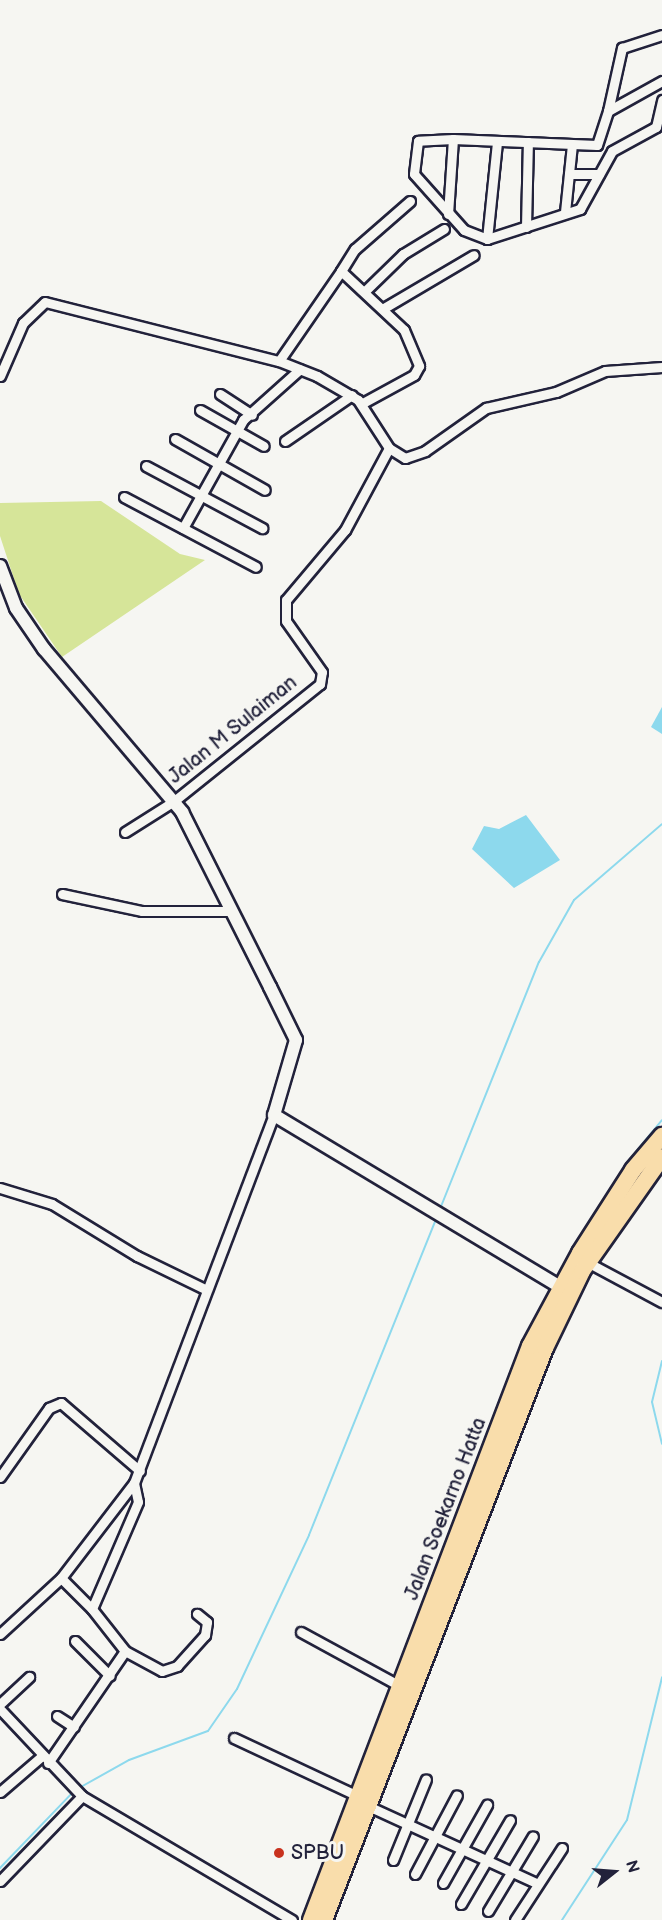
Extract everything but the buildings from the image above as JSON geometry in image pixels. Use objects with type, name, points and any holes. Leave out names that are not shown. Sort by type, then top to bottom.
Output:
[{"type":"highway","name":"Jalan Soekarno Hatta","points":[[311,1920],[365,1802],[398,1685],[554,1284],[633,1170],[662,1136]]},
{"type":"highway","name":"Jalan Soekarno Hatta","points":[[324,1920],[365,1802],[544,1348],[587,1262],[662,1157]]},
{"type":"street","points":[[597,145],[613,98],[622,48],[662,34]]},
{"type":"street","points":[[608,111],[637,92],[662,81]]},
{"type":"street","points":[[613,98],[637,92]]},
{"type":"street","points":[[612,151],[597,145],[497,143],[453,139],[418,141],[414,174],[464,230],[487,239],[580,209],[612,151],[656,128],[662,100]]},
{"type":"street","points":[[448,214],[453,139]]},
{"type":"street","points":[[526,227],[528,142]]},
{"type":"street","points":[[487,239],[497,143]]},
{"type":"street","points":[[566,212],[572,144]]},
{"type":"street","points":[[569,174],[599,174]]},
{"type":"street","points":[[279,361],[355,249],[410,201]]},
{"type":"street","points":[[365,291],[403,254],[444,229]]},
{"type":"street","points":[[384,308],[474,255]]},
{"type":"street","points":[[341,272],[384,308],[404,330],[419,366],[414,375],[361,404]]},
{"type":"street","points":[[0,376],[23,323],[45,302],[279,361],[300,369],[352,395],[361,404],[389,448],[412,457],[486,408],[556,392],[605,371],[662,367]]},
{"type":"street","points":[[183,528],[236,431],[300,369]]},
{"type":"street","points":[[220,394],[252,415]]},
{"type":"street","points":[[285,441],[352,395]]},
{"type":"street","points":[[200,410],[264,446]]},
{"type":"street","points":[[176,439],[265,490]]},
{"type":"street","name":"Jalan M Sulaiman","points":[[174,801],[323,680],[286,621],[286,600],[345,530],[389,448]]},
{"type":"street","points":[[146,466],[262,528]]},
{"type":"street","points":[[124,497],[256,567]]},
{"type":"street","points":[[0,566],[16,608],[44,649],[174,801],[296,1040],[274,1115],[205,1289],[140,1471],[134,1483],[61,1578],[0,1634]]},
{"type":"street","points":[[125,832],[174,801]]},
{"type":"street","points":[[63,894],[142,911],[230,911]]},
{"type":"street","points":[[274,1115],[554,1284]]},
{"type":"street","points":[[0,1188],[52,1204],[136,1256],[205,1289]]},
{"type":"street","points":[[587,1262],[659,1300]]},
{"type":"street","points":[[0,1477],[49,1408],[61,1403],[140,1471]]},
{"type":"street","points":[[92,1609],[138,1502],[134,1483]]},
{"type":"street","points":[[61,1578],[92,1609],[125,1651],[162,1671],[173,1669],[208,1629],[197,1614]]},
{"type":"street","points":[[301,1632],[367,1671],[398,1685]]},
{"type":"street","points":[[75,1641],[110,1676]]},
{"type":"street","points":[[0,1792],[45,1759],[74,1727],[125,1651]]},
{"type":"street","points":[[0,1704],[29,1677]]},
{"type":"street","points":[[0,1709],[80,1794],[289,1918]]},
{"type":"street","points":[[57,1716],[74,1727]]},
{"type":"street","points":[[234,1738],[324,1780],[405,1824],[486,1857],[536,1883]]},
{"type":"street","points":[[393,1860],[405,1824],[426,1779]]},
{"type":"street","points":[[0,1881],[80,1794]]},
{"type":"street","points":[[415,1874],[457,1795]]},
{"type":"street","points":[[443,1883],[487,1805]]},
{"type":"street","points":[[460,1904],[510,1820]]},
{"type":"street","points":[[488,1911],[533,1836]]},
{"type":"street","points":[[515,1920],[536,1883],[562,1848]]},
{"type":"green space","points":[[101,501],[180,554],[205,560],[62,657],[19,594],[0,536],[0,503]]},
{"type":"water","points":[[662,707],[662,734],[651,727]]},
{"type":"water","points":[[526,815],[560,860],[514,888],[472,849],[484,826],[499,829]]},
{"type":"waterway","points":[[440,1209],[539,962],[574,900],[662,824]]},
{"type":"waterway","points":[[556,1279],[630,1159],[662,1120]]},
{"type":"waterway","points":[[79,1788],[129,1760],[208,1731],[237,1689],[309,1535],[437,1217]]},
{"type":"waterway","points":[[541,1308],[552,1286]]},
{"type":"waterway","points":[[662,1361],[652,1402],[662,1444]]},
{"type":"waterway","points":[[562,1920],[627,1820],[662,1677]]},
{"type":"waterway","points":[[0,1868],[74,1791]]},
{"type":"place","name":"SPBU","points":[[279,1853]]}]
